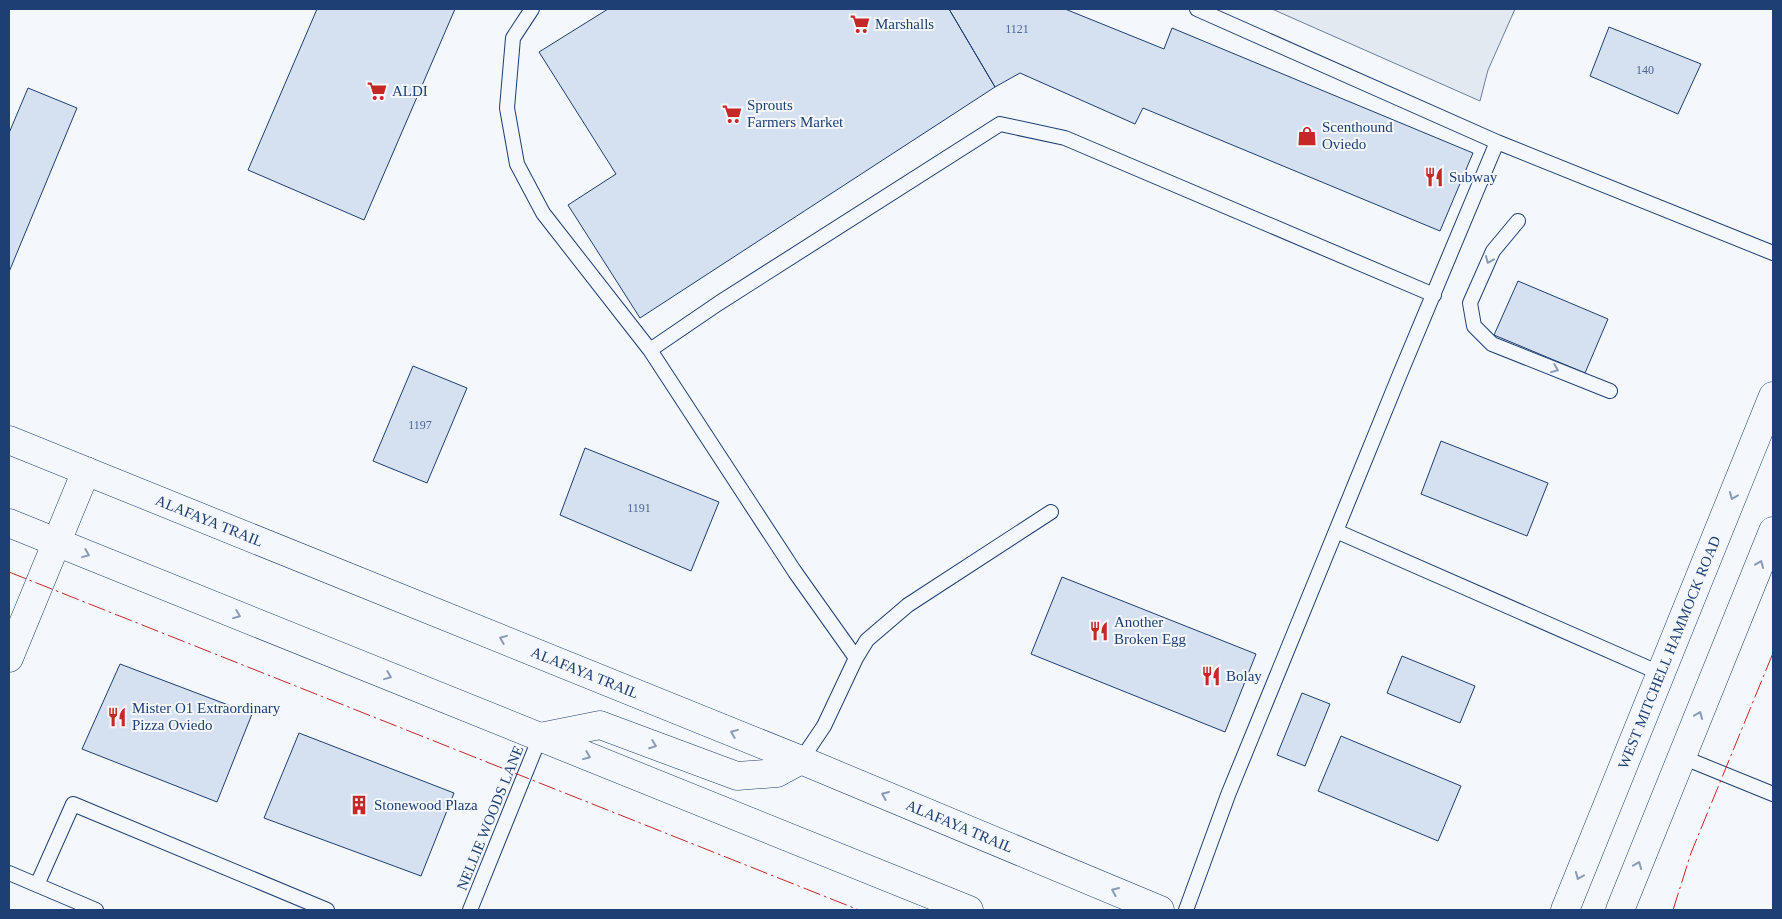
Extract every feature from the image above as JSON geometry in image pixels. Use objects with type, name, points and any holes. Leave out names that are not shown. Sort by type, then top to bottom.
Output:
[{"type":"main road","name":"WEST MITCHELL HAMMOCK ROAD","points":[[1565,910],[1773,396]]},
{"type":"main road","name":"ALAFAYA TRAIL","points":[[9,440],[801,760],[1160,910]]},
{"type":"main road","points":[[9,658],[86,471]]},
{"type":"main road","points":[[9,523],[969,910]]},
{"type":"main road","points":[[1620,910],[1773,531]]},
{"type":"main road","points":[[540,737],[600,725],[737,776],[777,773],[801,760]]},
{"type":"lane","points":[[532,9],[513,38],[507,108],[517,164],[543,213],[650,350],[795,572],[856,658]]},
{"type":"lane","points":[[1197,9],[1497,142],[1773,253]]},
{"type":"lane","points":[[650,350],[719,303],[1000,124],[1065,138],[1434,295]]},
{"type":"lane","points":[[1186,910],[1228,795],[1497,142]]},
{"type":"lane","points":[[1518,221],[1493,251],[1470,303],[1474,326],[1492,344],[1610,391]]},
{"type":"lane","points":[[801,760],[824,726],[856,658],[868,640],[908,605],[1051,512]]},
{"type":"lane","points":[[1336,531],[1662,674]]},
{"type":"lane","name":"NELLIE WOODS LANE","points":[[470,910],[540,737]]},
{"type":"lane","points":[[1682,757],[1773,794]]},
{"type":"lane","points":[[38,885],[73,804],[327,910]]},
{"type":"lane","points":[[9,873],[96,910]]},
{"type":"shaded area","points":[[1272,9],[1515,9],[1488,70],[1480,101]]},
{"type":"building","points":[[317,9],[455,9],[364,220],[248,170]]},
{"type":"building","points":[[608,9],[949,9],[995,87],[640,318],[568,205],[616,174],[539,52]]},
{"type":"building","points":[[949,9],[1065,9],[1164,49],[1172,28],[1473,153],[1440,231],[1143,108],[1135,124],[1020,73],[995,87]]},
{"type":"building","points":[[1609,27],[1701,64],[1678,114],[1590,76]]},
{"type":"building","points":[[28,88],[77,108],[9,272],[9,133]]},
{"type":"building","points":[[1518,281],[1608,319],[1585,373],[1494,335]]},
{"type":"building","points":[[413,366],[467,388],[427,483],[373,461]]},
{"type":"building","points":[[1441,441],[1548,483],[1527,536],[1421,494]]},
{"type":"building","points":[[585,448],[719,502],[691,571],[560,515]]},
{"type":"building","points":[[1062,577],[1256,654],[1225,732],[1031,654]]},
{"type":"building","points":[[1402,656],[1475,686],[1460,723],[1387,693]]},
{"type":"building","points":[[120,664],[252,714],[217,802],[82,749]]},
{"type":"building","points":[[1302,693],[1330,704],[1305,766],[1277,755]]},
{"type":"building","name":"Stonewood Plaza","points":[[299,733],[454,793],[421,876],[264,818]]},
{"type":"building","points":[[1341,736],[1461,786],[1438,841],[1318,791]]},
{"type":"power","points":[[9,572],[859,910]]},
{"type":"power","points":[[1673,910],[1691,853],[1773,653]]},
{"type":"place","name":"Marshalls","points":[[860,24]]},
{"type":"place","name":"ALDI","points":[[377,91]]},
{"type":"place","name":"Sprouts Farmers Market","points":[[732,114]]},
{"type":"place","name":"Scenthound Oviedo","points":[[1307,136]]},
{"type":"place","name":"Subway","points":[[1434,177]]},
{"type":"place","name":"Another Broken Egg","points":[[1099,631]]},
{"type":"place","name":"Bolay","points":[[1211,676]]},
{"type":"place","name":"Mister O1 Extraordinary Pizza Oviedo","points":[[117,717]]},
{"type":"place","name":"Stonewood Plaza","points":[[359,805]]}]
